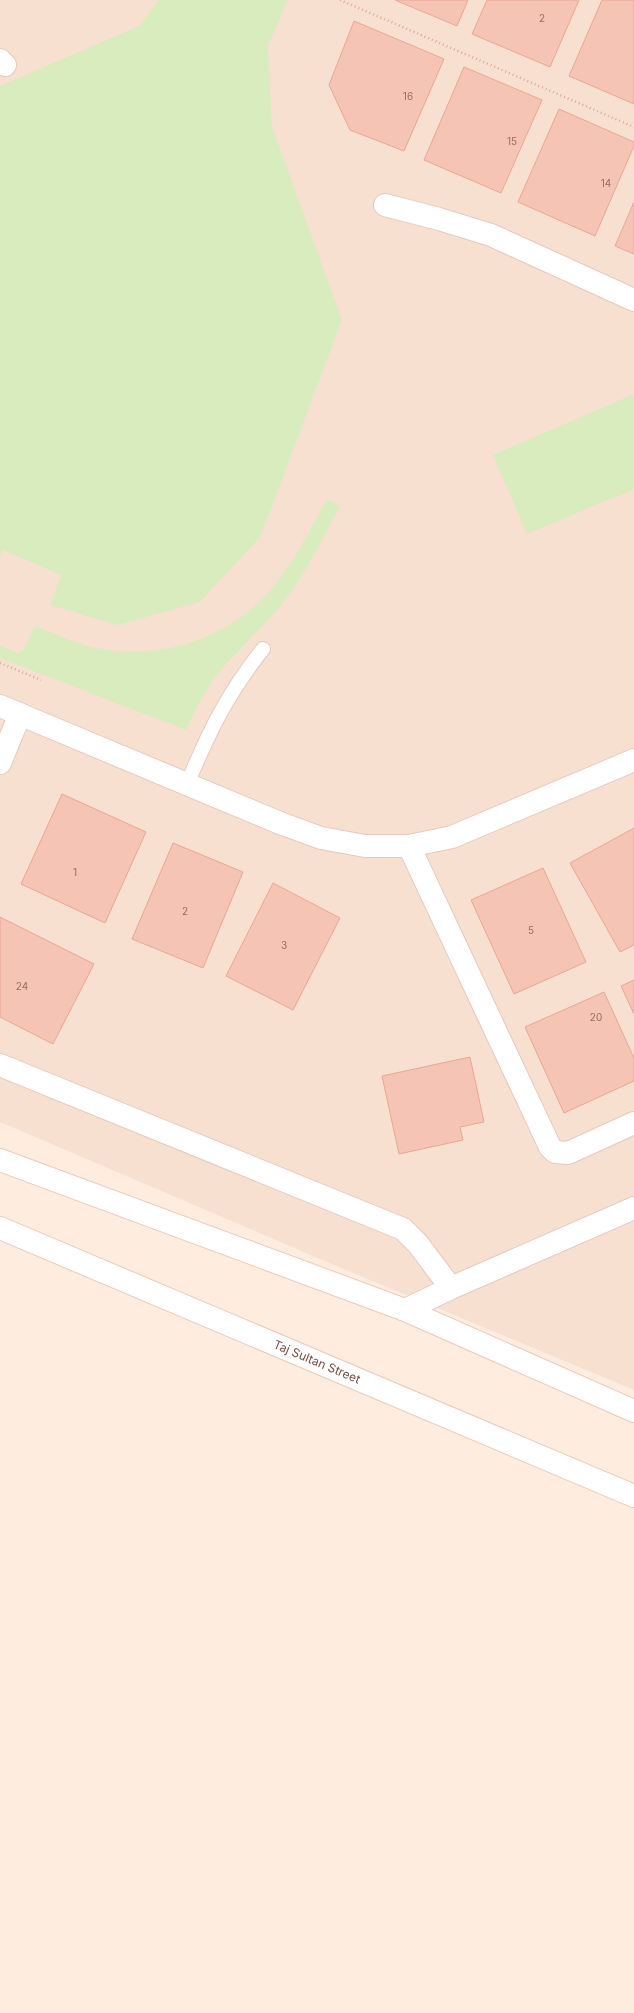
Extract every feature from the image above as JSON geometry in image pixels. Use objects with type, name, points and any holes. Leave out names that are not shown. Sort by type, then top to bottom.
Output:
[{"type":"street","points":[[385,205],[439,219],[491,235],[634,300]]},
{"type":"street","points":[[0,706],[321,838],[365,846],[409,846],[452,838],[634,760]]},
{"type":"street","points":[[0,763],[20,714]]},
{"type":"street","points":[[409,846],[550,1147],[555,1152],[568,1153],[634,1122]]},
{"type":"street","points":[[0,1065],[403,1229],[418,1244],[451,1288]]},
{"type":"street","points":[[0,1160],[405,1310],[634,1411]]},
{"type":"street","points":[[405,1310],[451,1288],[634,1208]]},
{"type":"street","name":"Taj Sultan Street","points":[[0,1228],[634,1496]]},
{"type":"lane","points":[[187,784],[220,711],[246,669],[263,649]]},
{"type":"path","points":[[340,0],[634,127]]},
{"type":"path","points":[[0,663],[41,680]]},
{"type":"shaded area","points":[[0,0],[634,0],[634,1390],[341,1268],[0,1122]]},
{"type":"green space","points":[[159,0],[288,0],[268,46],[272,126],[342,320],[261,536],[200,602],[117,625],[50,605],[61,575],[3,550],[0,556],[0,86],[139,26]]},
{"type":"green space","points":[[634,394],[634,489],[527,534],[493,455]]},
{"type":"green space","points":[[327,499],[340,506],[303,574],[273,615],[229,660],[216,677],[202,698],[186,730],[0,658],[0,646],[18,653],[24,650],[35,626],[85,645],[115,651],[162,649],[185,644],[207,636],[248,612],[265,596],[283,574],[299,550]]},
{"type":"building","points":[[395,0],[468,0],[457,26]]},
{"type":"building","points":[[487,0],[579,0],[550,67],[472,34]]},
{"type":"building","points":[[602,0],[634,0],[634,104],[569,76]]},
{"type":"building","points":[[354,21],[444,59],[404,151],[350,130],[329,85]]},
{"type":"building","points":[[464,67],[542,100],[501,193],[424,160]]},
{"type":"building","points":[[559,109],[634,142],[634,146],[595,236],[518,202]]},
{"type":"building","points":[[634,202],[634,254],[615,246]]},
{"type":"building","points":[[62,794],[146,832],[105,923],[21,884]]},
{"type":"building","points":[[634,828],[634,945],[620,952],[570,863]]},
{"type":"building","points":[[173,843],[243,872],[203,968],[132,939]]},
{"type":"building","points":[[543,868],[586,962],[514,994],[471,900]]},
{"type":"building","points":[[273,883],[340,918],[293,1010],[226,976]]},
{"type":"building","points":[[0,917],[94,964],[53,1044],[0,1017]]},
{"type":"building","points":[[634,980],[634,1014],[621,986]]},
{"type":"building","points":[[604,992],[634,1058],[634,1081],[564,1113],[525,1027]]},
{"type":"building","points":[[470,1057],[484,1122],[460,1127],[463,1140],[399,1154],[382,1076]]}]
